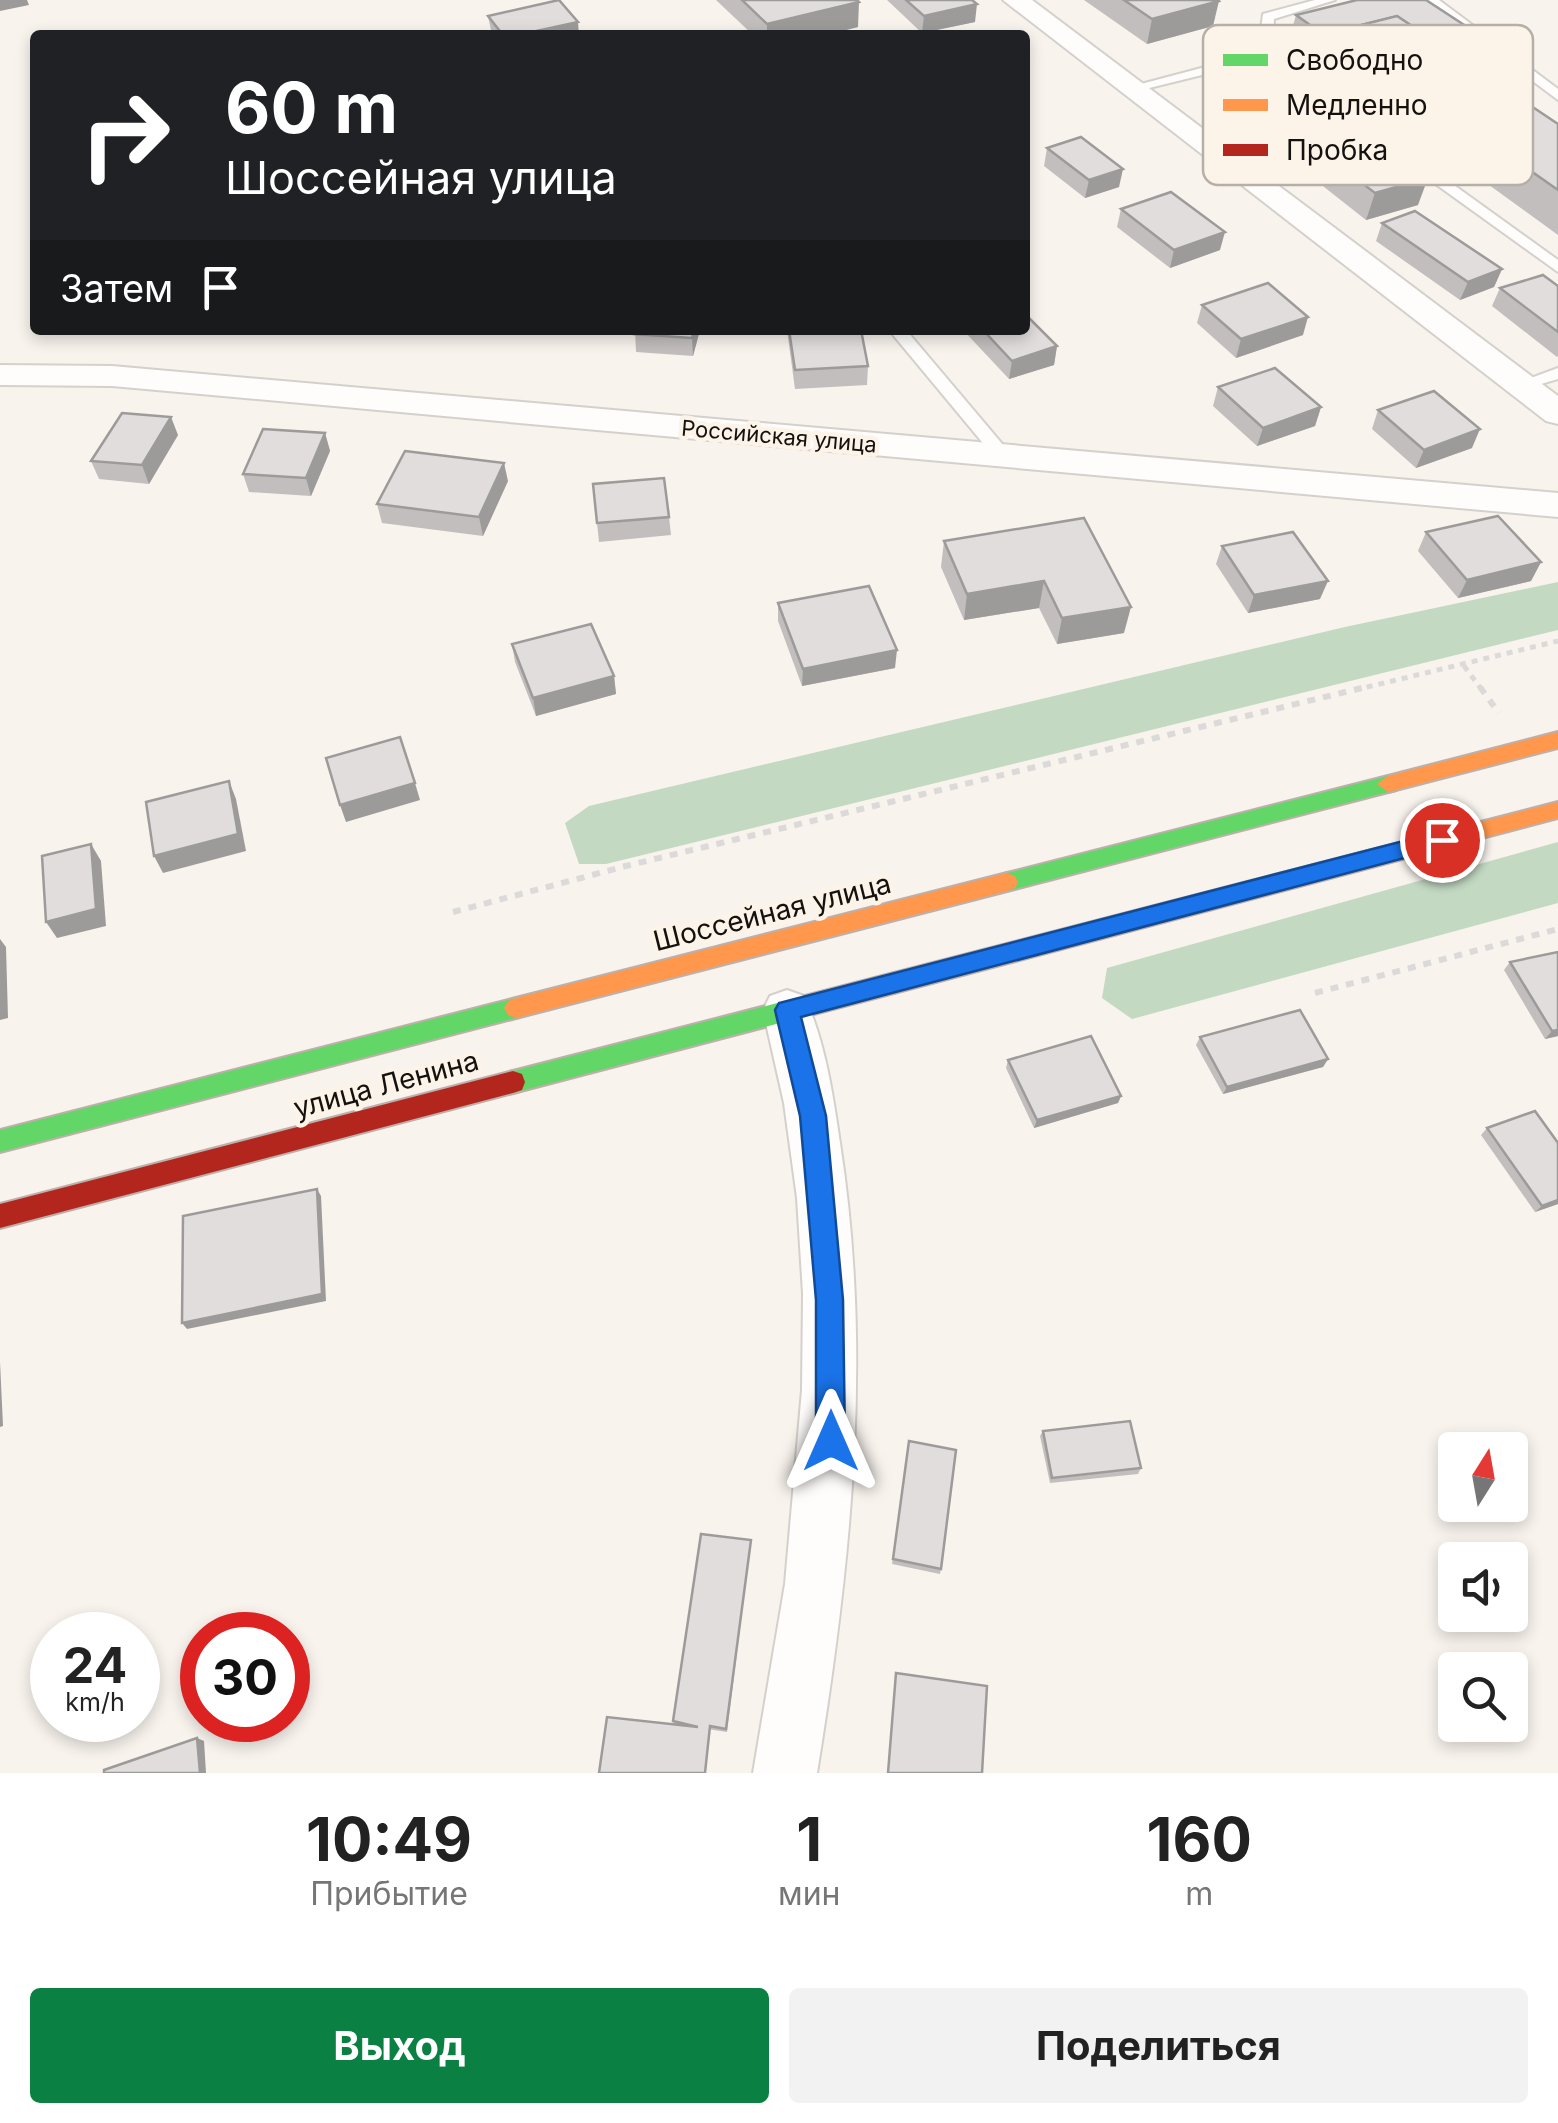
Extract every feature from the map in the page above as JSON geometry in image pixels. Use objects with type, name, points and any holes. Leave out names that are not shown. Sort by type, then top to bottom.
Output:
[{"type":"main road","name":"Шоссейная улица","points":[[0,1142],[1558,740]]},
{"type":"main road","points":[[787,1010],[1558,810]]},
{"type":"main road","name":"улица Ленина","points":[[0,1216],[787,1010]]},
{"type":"street","points":[[1016,0],[1203,142]]},
{"type":"street","points":[[1260,185],[1558,413]]},
{"type":"street","name":"Российская улица","points":[[0,375],[112,376],[1558,505]]},
{"type":"street","points":[[784,1773],[799,1700],[831,1441],[830,1300],[813,1116],[787,1010]]},
{"type":"lane","points":[[1268,25],[1268,17],[1329,0]]},
{"type":"lane","points":[[1431,0],[1464,25]]},
{"type":"lane","points":[[1133,88],[1203,71]]},
{"type":"lane","points":[[1533,77],[1558,96]]},
{"type":"lane","points":[[1445,185],[1558,267]]},
{"type":"lane","points":[[901,335],[1003,456]]},
{"type":"lane","points":[[1521,385],[1558,374]]},
{"type":"path","points":[[453,912],[626,866],[1558,641]]},
{"type":"path","points":[[1315,992],[1558,929]]},
{"type":"green space","points":[[1558,582],[1558,630],[606,864],[579,864],[565,823],[589,806],[1345,627]]},
{"type":"green space","points":[[1558,842],[1558,903],[1132,1019],[1102,998],[1107,968]]},
{"type":"building","points":[[559,0],[578,22],[541,30],[499,30],[488,16]]},
{"type":"building","points":[[742,0],[857,0],[859,2],[767,24]]},
{"type":"building","points":[[906,0],[972,0],[977,4],[924,16]]},
{"type":"building","points":[[1124,0],[1218,0],[1219,1],[1152,19]]},
{"type":"building","points":[[1357,0],[1426,0],[1464,25],[1410,25],[1397,16],[1361,25],[1310,25],[1296,15]]},
{"type":"building","points":[[1397,16],[1410,25],[1361,25]]},
{"type":"building","points":[[1533,107],[1558,124],[1558,190],[1533,172]]},
{"type":"building","points":[[1081,137],[1123,169],[1089,180],[1047,148]]},
{"type":"building","points":[[1364,185],[1403,185],[1375,193]]},
{"type":"building","points":[[1171,192],[1225,232],[1174,250],[1121,209]]},
{"type":"building","points":[[1415,211],[1502,269],[1468,282],[1382,223]]},
{"type":"building","points":[[1543,275],[1558,286],[1558,332],[1500,288]]},
{"type":"building","points":[[1268,283],[1308,317],[1241,339],[1202,305]]},
{"type":"building","points":[[1030,319],[1057,346],[1012,361],[988,335],[1030,335]]},
{"type":"building","points":[[648,335],[693,335],[692,338]]},
{"type":"building","points":[[790,335],[862,335],[868,366],[795,370]]},
{"type":"building","points":[[1275,368],[1321,407],[1263,428],[1218,387]]},
{"type":"building","points":[[1434,391],[1480,429],[1424,450],[1378,410]]},
{"type":"building","points":[[122,413],[171,417],[142,465],[91,461]]},
{"type":"building","points":[[263,429],[325,433],[306,478],[243,474]]},
{"type":"building","points":[[405,451],[504,463],[479,517],[377,504]]},
{"type":"building","points":[[664,478],[669,517],[597,523],[593,484]]},
{"type":"building","points":[[1498,516],[1541,562],[1467,580],[1426,532]]},
{"type":"building","points":[[1084,518],[1131,607],[1062,618],[1044,581],[967,594],[944,541]]},
{"type":"building","points":[[1293,532],[1328,581],[1254,595],[1222,546]]},
{"type":"building","points":[[869,586],[897,650],[803,669],[778,603]]},
{"type":"building","points":[[591,624],[614,676],[533,698],[512,644]]},
{"type":"building","points":[[400,737],[415,783],[340,805],[326,758]]},
{"type":"building","points":[[229,781],[238,834],[154,856],[146,802]]},
{"type":"building","points":[[91,844],[96,909],[46,922],[42,856]]},
{"type":"building","points":[[1558,952],[1558,1030],[1552,1031],[1510,962]]},
{"type":"building","points":[[1300,1010],[1328,1059],[1227,1087],[1200,1037]]},
{"type":"building","points":[[1091,1036],[1121,1096],[1037,1120],[1008,1060]]},
{"type":"building","points":[[1535,1111],[1558,1143],[1558,1200],[1542,1206],[1487,1128]]},
{"type":"building","points":[[317,1189],[322,1294],[182,1323],[183,1216]]},
{"type":"building","points":[[1130,1421],[1141,1468],[1052,1478],[1043,1431]]},
{"type":"building","points":[[909,1441],[956,1450],[941,1569],[893,1559]]},
{"type":"building","points":[[701,1534],[751,1540],[726,1729],[710,1726],[705,1773],[599,1773],[607,1717],[698,1727],[673,1721]]},
{"type":"building","points":[[896,1673],[987,1686],[982,1773],[888,1773]]},
{"type":"building","points":[[185,1742],[197,1742],[200,1773],[104,1770]]},
{"type":"traffic: fast","points":[[1007,882],[1388,784]]},
{"type":"traffic: fast","points":[[513,1082],[894,983]]},
{"type":"traffic: fast","points":[[0,1141],[516,1008]]},
{"type":"traffic: slow","points":[[1388,784],[1558,740]]},
{"type":"traffic: slow","points":[[894,983],[1558,810]]},
{"type":"traffic: slow","points":[[516,1008],[1007,882]]},
{"type":"traffic: jam","points":[[0,1216],[513,1082]]},
{"type":"route","points":[[831,1441],[830,1300],[813,1116],[787,1010],[1442,840]]}]
